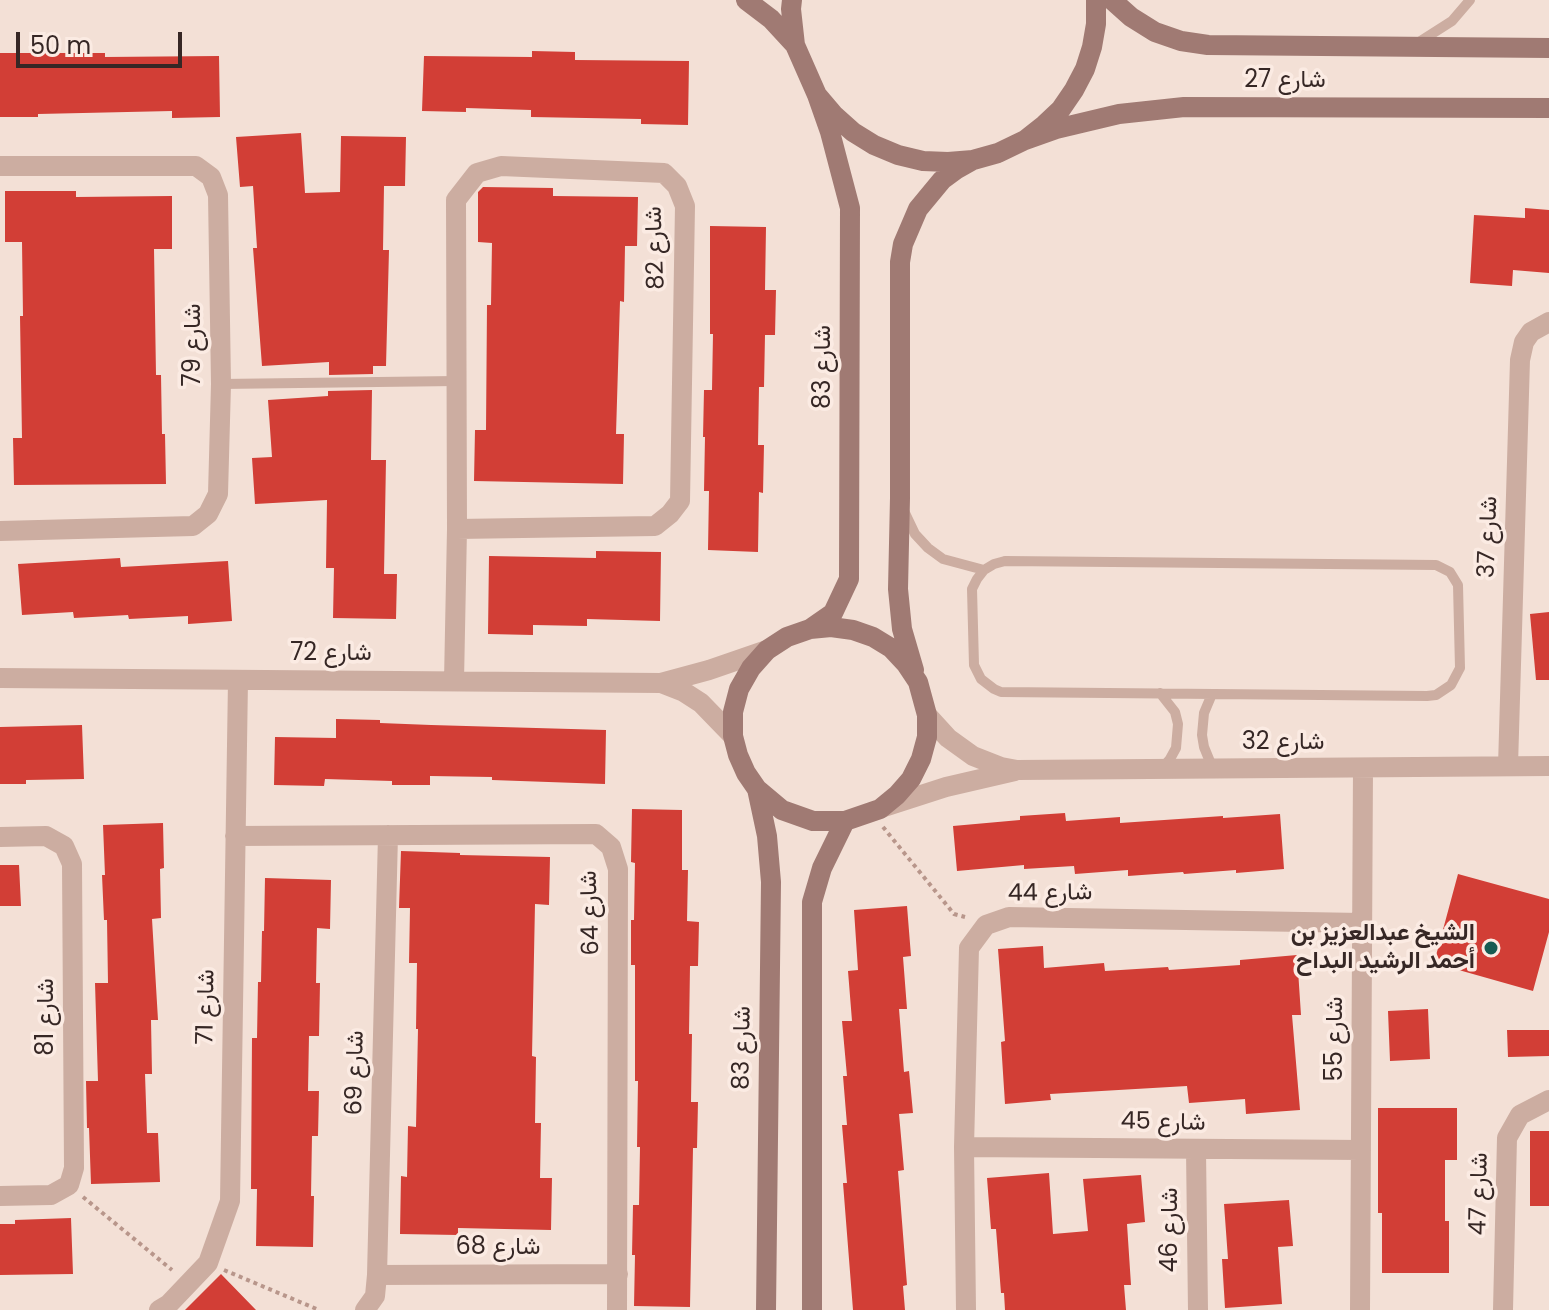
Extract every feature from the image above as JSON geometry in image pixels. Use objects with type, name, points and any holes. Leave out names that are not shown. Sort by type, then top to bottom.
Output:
[{"type":"street","points":[[746,0],[771,19],[795,45]]},
{"type":"street","points":[[792,0],[795,45],[817,95],[834,115],[853,132],[898,155],[923,161],[948,162],[973,160],[998,153],[1025,140],[1061,109],[1085,69],[1096,24],[1096,0]]},
{"type":"street","name":"شارع 27","points":[[1112,0],[1155,32],[1181,41],[1208,45],[1549,48]]},
{"type":"street","name":"شارع 83","points":[[810,629],[833,613],[849,579],[850,208],[817,95]]},
{"type":"street","name":"شارع 27","points":[[1025,140],[1119,114],[1184,107],[1549,108]]},
{"type":"street","points":[[918,682],[891,648],[853,630],[831,627],[810,629],[787,637],[767,650],[751,668],[739,689],[733,712],[733,736],[742,764],[757,789],[782,810],[813,821],[845,821],[876,811],[897,795],[911,779],[921,759],[927,737],[927,715],[918,682],[909,656],[898,589],[900,262],[903,244],[914,217],[929,194],[942,180],[973,160]]},
{"type":"street","name":"شارع 79","points":[[0,166],[196,166],[211,177],[218,195],[221,384],[218,494],[208,514],[193,526],[0,531]]},
{"type":"street","name":"شارع 82","points":[[454,681],[456,200],[477,173],[501,166],[664,173],[677,186],[685,206],[680,501],[655,526],[457,529]]},
{"type":"street","name":"شارع 37","points":[[1508,766],[1520,360],[1524,342],[1531,332],[1549,322]]},
{"type":"street","name":"شارع 72","points":[[0,678],[661,683],[767,650]]},
{"type":"street","name":"شارع 71","points":[[159,1310],[169,1304],[208,1263],[230,1201],[238,680]]},
{"type":"street","name":"شارع 72","points":[[661,683],[701,703],[733,736]]},
{"type":"street","name":"شارع 32","points":[[927,715],[948,738],[973,756],[1017,770],[1549,766]]},
{"type":"street","name":"شارع 55","points":[[1360,1310],[1363,769]]},
{"type":"street","name":"شارع 32","points":[[876,811],[946,787],[1017,770]]},
{"type":"street","name":"شارع 83","points":[[757,789],[769,847],[771,882],[766,1310]]},
{"type":"street","points":[[812,1310],[812,902],[822,868],[845,821]]},
{"type":"street","name":"شارع 64","points":[[235,836],[596,834],[611,847],[618,869],[617,1310]]},
{"type":"street","name":"شارع 69","points":[[365,1310],[375,1296],[377,1275],[388,835]]},
{"type":"street","name":"شارع 81","points":[[0,837],[46,836],[64,846],[72,864],[74,1168],[69,1185]]},
{"type":"street","name":"شارع 44","points":[[966,1310],[964,1147],[969,948],[986,925],[1009,917],[1362,923]]},
{"type":"street","name":"شارع 47","points":[[1503,1310],[1507,1138],[1520,1115],[1549,1100]]},
{"type":"street","name":"شارع 45","points":[[964,1147],[1361,1150]]},
{"type":"street","name":"شارع 46","points":[[1196,1150],[1198,1310]]},
{"type":"street","points":[[0,1196],[51,1195],[69,1185]]},
{"type":"street","name":"شارع 68","points":[[377,1275],[618,1274]]},
{"type":"lane","points":[[1411,47],[1452,21],[1470,0]]},
{"type":"lane","points":[[221,384],[456,381]]},
{"type":"lane","points":[[900,498],[915,534],[928,548],[943,559],[984,570]]},
{"type":"lane","points":[[1005,561],[1436,565],[1444,567],[1455,578],[1459,593],[1460,668],[1451,685],[1436,695],[1427,696],[1009,694],[987,685],[974,665],[972,589],[984,570],[1005,561]]},
{"type":"lane","points":[[1160,693],[1175,712],[1178,724],[1176,748],[1162,768]]},
{"type":"lane","points":[[1212,694],[1204,713],[1202,735],[1213,769]]},
{"type":"path","points":[[876,811],[954,914],[986,925]]},
{"type":"path","points":[[69,1185],[188,1284]]},
{"type":"path","points":[[208,1263],[319,1310]]},
{"type":"building","points":[[532,51],[575,52],[575,60],[689,61],[688,125],[641,124],[641,119],[531,117],[531,110],[466,108],[466,112],[422,111],[424,56],[532,57]]},
{"type":"building","points":[[0,53],[105,53],[105,57],[219,56],[220,117],[172,118],[172,111],[0,117]]},
{"type":"building","points":[[301,133],[305,193],[340,192],[341,136],[406,137],[405,186],[384,186],[383,250],[389,250],[386,366],[373,366],[373,374],[329,375],[329,362],[262,366],[253,248],[257,248],[253,186],[240,187],[236,137]]},
{"type":"building","points":[[483,187],[553,188],[553,196],[638,197],[637,246],[625,246],[624,302],[620,301],[616,434],[624,434],[623,484],[474,481],[475,430],[486,430],[487,305],[491,305],[492,243],[478,242],[478,192]]},
{"type":"building","points":[[5,191],[76,191],[76,197],[172,196],[172,249],[154,249],[156,375],[161,375],[166,484],[14,485],[13,438],[22,438],[22,242],[5,242]]},
{"type":"building","points":[[1525,208],[1549,210],[1549,273],[1513,270],[1512,286],[1470,283],[1474,215],[1525,218]]},
{"type":"building","points":[[710,226],[766,227],[765,290],[776,290],[775,335],[765,335],[764,387],[759,387],[758,445],[764,445],[758,552],[708,550],[709,491],[704,491],[703,437],[704,390],[712,390]]},
{"type":"building","points":[[372,390],[371,460],[386,460],[384,574],[397,574],[396,619],[333,618],[334,568],[326,568],[327,500],[255,504],[252,458],[272,457],[268,400],[328,396],[328,391]]},
{"type":"building","points":[[596,551],[661,552],[660,621],[587,619],[587,626],[533,625],[533,635],[488,634],[489,556],[596,558]]},
{"type":"building","points":[[120,558],[121,567],[228,561],[232,621],[188,624],[188,616],[74,618],[73,612],[22,615],[18,564]]},
{"type":"building","points":[[1549,612],[1549,680],[1536,680],[1530,614]]},
{"type":"building","points":[[336,719],[606,730],[605,784],[430,776],[430,785],[325,779],[324,786],[274,785],[275,737],[336,738]]},
{"type":"building","points":[[82,725],[84,779],[26,780],[26,784],[0,784],[0,727]]},
{"type":"building","points":[[632,809],[682,810],[682,870],[688,870],[687,921],[699,922],[698,966],[690,966],[691,1102],[698,1102],[697,1148],[693,1148],[690,1307],[634,1306],[633,1205],[639,1205],[640,1147],[637,1147],[638,1081],[635,1081],[635,965],[631,965],[635,863],[631,862]]},
{"type":"building","points":[[1065,813],[1066,821],[1120,817],[1120,823],[1280,814],[1284,869],[1128,876],[1128,870],[1075,874],[1074,866],[1024,869],[1024,865],[957,871],[953,826]]},
{"type":"building","points":[[163,823],[161,918],[152,919],[158,1020],[151,1020],[152,1074],[145,1074],[147,1133],[158,1133],[160,1182],[91,1184],[86,1081],[98,1081],[95,983],[108,983],[107,920],[104,920],[102,875],[105,875],[103,825]]},
{"type":"building","points":[[401,851],[550,857],[549,905],[535,904],[532,1056],[536,1057],[535,1123],[541,1123],[540,1178],[552,1178],[551,1230],[458,1228],[458,1235],[400,1234],[401,1176],[407,1177],[408,1126],[416,1127],[418,1029],[417,963],[409,963],[410,908],[399,908]]},
{"type":"building","points":[[0,865],[19,865],[21,906],[0,906]]},
{"type":"building","name":"الشيخ عبدالعزيز بن أحمد الرشيد البداح","points":[[1458,874],[1549,899],[1549,932],[1533,991],[1434,963]]},
{"type":"building","points":[[265,878],[331,880],[330,929],[317,928],[319,1036],[309,1036],[308,1091],[319,1091],[318,1136],[312,1136],[313,1247],[256,1246],[257,1189],[251,1189],[252,1038],[257,1038]]},
{"type":"building","points":[[907,906],[911,956],[903,957],[907,1009],[899,1009],[904,1072],[909,1071],[913,1113],[899,1114],[904,1170],[898,1171],[907,1285],[903,1286],[905,1310],[853,1310],[843,1183],[847,1183],[842,1125],[847,1125],[843,1076],[847,1076],[842,1021],[852,1021],[848,971],[858,970],[854,910]]},
{"type":"building","points":[[1043,946],[1044,968],[1104,963],[1105,971],[1240,965],[1240,960],[1297,955],[1301,1015],[1292,1015],[1300,1110],[1246,1114],[1245,1099],[1189,1103],[1187,1086],[1050,1094],[1051,1100],[1005,1104],[1001,1042],[1005,1041],[998,949]]},
{"type":"building","points":[[1428,1009],[1430,1059],[1390,1061],[1388,1011]]},
{"type":"building","points":[[1507,1030],[1549,1030],[1549,1056],[1508,1057]]},
{"type":"building","points":[[1378,1108],[1457,1108],[1457,1160],[1445,1160],[1449,1273],[1382,1273],[1382,1213],[1378,1213]]},
{"type":"building","points":[[1530,1131],[1549,1131],[1549,1206],[1530,1206]]},
{"type":"building","points":[[1049,1173],[1053,1234],[1088,1231],[1083,1179],[1141,1175],[1145,1222],[1127,1224],[1131,1285],[1124,1285],[1126,1310],[1005,1310],[996,1229],[991,1229],[987,1178]]},
{"type":"building","points":[[1289,1200],[1293,1246],[1278,1247],[1282,1304],[1225,1308],[1222,1259],[1228,1259],[1224,1204]]},
{"type":"building","points":[[71,1218],[73,1274],[0,1275],[0,1224],[15,1224],[15,1220]]},
{"type":"building","points":[[221,1274],[256,1310],[185,1310]]},
{"type":"place","name":"الشيخ عبدالعزيز بن أحمد الرشيد البداح","points":[[1491,948]]}]
